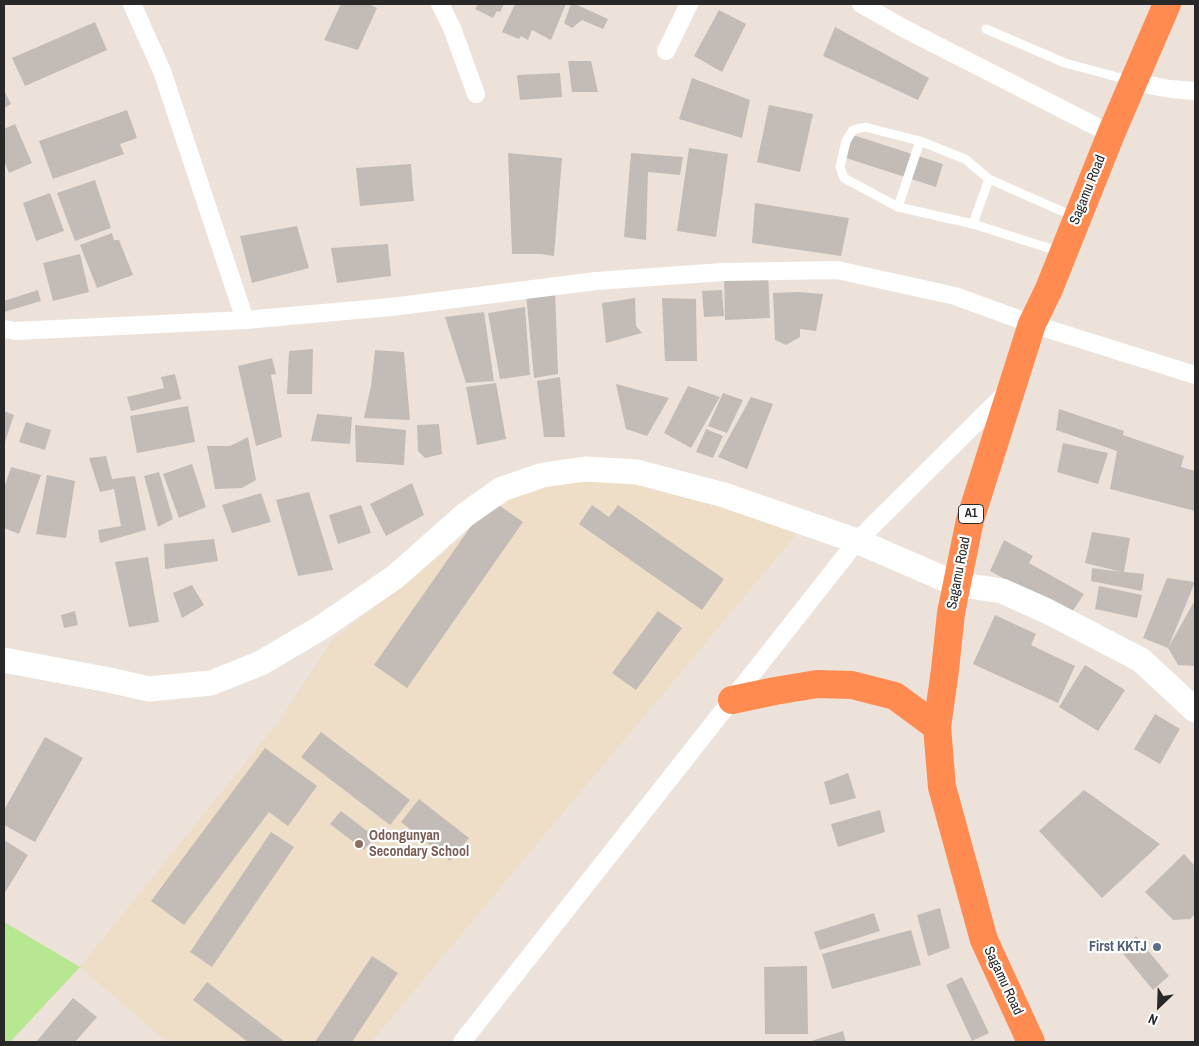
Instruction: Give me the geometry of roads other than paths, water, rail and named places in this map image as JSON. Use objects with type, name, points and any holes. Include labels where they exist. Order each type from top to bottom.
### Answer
[{"type":"highway","name":"Sagamu Road","points":[[1031,1042],[984,940],[942,787],[937,727],[951,613],[970,520],[1032,324],[1064,253],[1111,134],[1167,4]]},
{"type":"highway","points":[[732,700],[817,684],[852,685],[894,696],[937,727]]},
{"type":"street","points":[[132,4],[162,71],[244,320]]},
{"type":"street","points":[[440,4],[452,28],[476,94]]},
{"type":"street","points":[[666,51],[689,4]]},
{"type":"street","points":[[861,4],[904,29],[1111,134]]},
{"type":"street","points":[[1134,82],[1170,89],[1195,91]]},
{"type":"street","points":[[4,330],[244,320],[391,307],[596,281],[724,272],[837,270],[955,296],[1032,324],[1195,375]]},
{"type":"street","points":[[462,1042],[857,541],[1011,388]]},
{"type":"street","points":[[4,660],[149,689],[211,683],[261,663],[322,627],[395,577],[465,514],[502,489],[543,474],[585,469],[638,472],[724,495],[857,541],[956,584],[1002,591],[1047,611],[1141,660],[1195,710]]},
{"type":"lane","points":[[986,29],[1065,63],[1134,82]]},
{"type":"lane","points":[[1064,253],[973,224],[898,207],[844,178],[840,167],[846,141],[853,130],[865,127],[920,141],[965,160],[989,179],[1077,218]]},
{"type":"lane","points":[[898,207],[920,141]]},
{"type":"lane","points":[[973,224],[989,179]]},
{"type":"place","name":"Odongunyan Secondary School","points":[[359,844]]},
{"type":"place","name":"First KKTJ","points":[[1157,947]]}]
